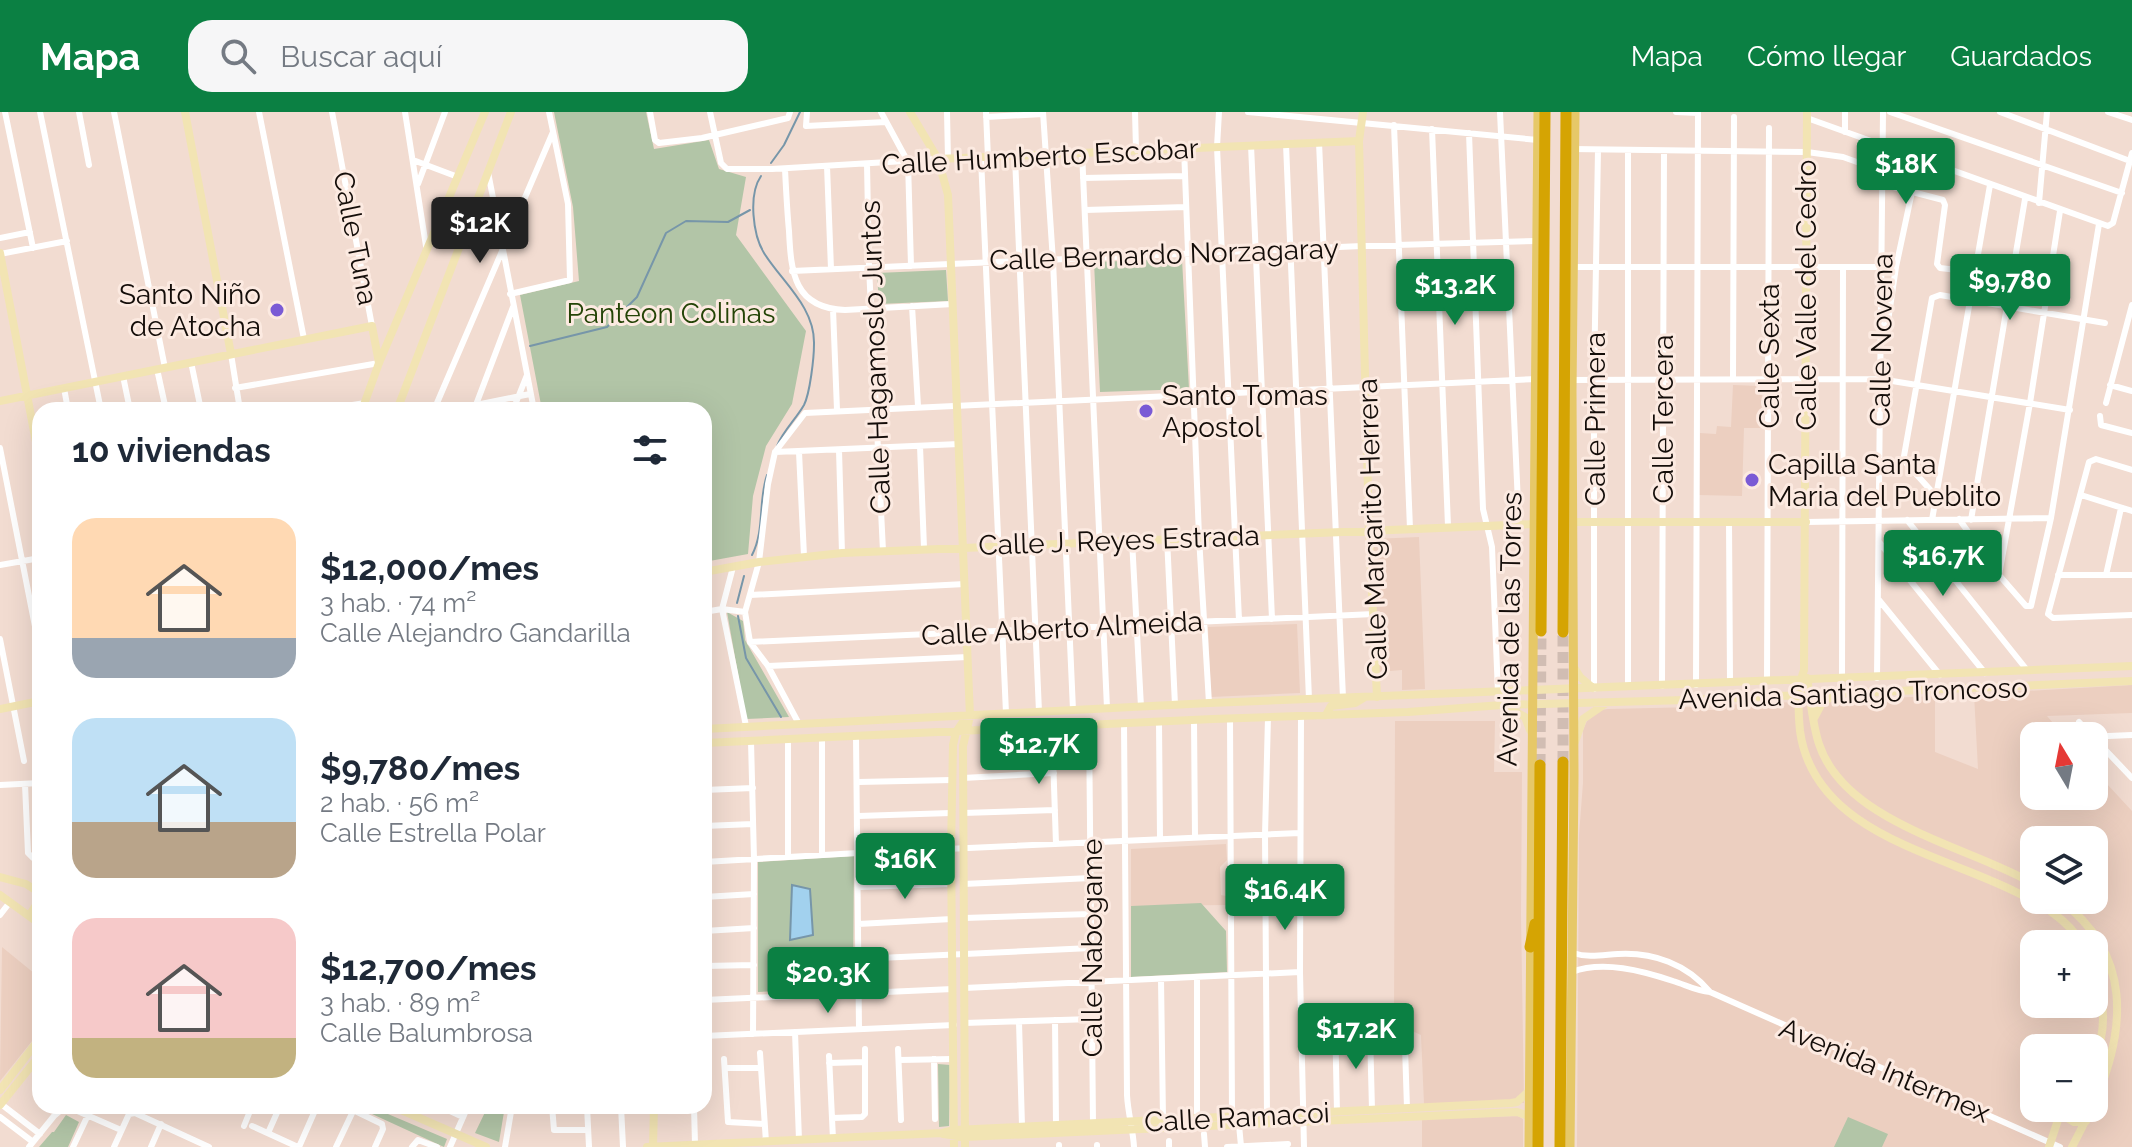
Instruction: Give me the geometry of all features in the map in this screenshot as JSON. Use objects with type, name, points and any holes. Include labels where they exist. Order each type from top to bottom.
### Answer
[{"type":"highway","name":"Avenida de las Torres","points":[[1541,631],[1544,478],[1540,379],[1545,266],[1542,140],[1545,112]]},
{"type":"highway","name":"Avenida de las Torres","points":[[1563,632],[1570,270],[1565,221],[1570,149],[1566,112]]},
{"type":"highway","points":[[1545,212],[1556,226],[1565,221]]},
{"type":"highway","points":[[1545,266],[1548,262],[1557,261],[1570,270]]},
{"type":"highway","points":[[1565,417],[1572,443]]},
{"type":"highway","points":[[1536,518],[1544,478]]},
{"type":"highway","name":"Avenida de las Torres","points":[[1560,1147],[1563,762]]},
{"type":"highway","name":"Avenida de las Torres","points":[[1538,1147],[1540,765]]},
{"type":"highway","points":[[1530,821],[1540,850]]},
{"type":"highway","points":[[1530,947],[1540,900]]},
{"type":"highway","points":[[1562,1097],[1571,1078]]},
{"type":"main road","name":"Avenida de las Torres","points":[[1529,1147],[1530,705],[1540,379],[1537,241],[1542,140],[1538,112]]},
{"type":"main road","name":"Avenida de las Torres","points":[[1570,270],[1570,149],[1575,112]]},
{"type":"main road","name":"Avenida de las Torres","points":[[1569,380],[1573,665],[1568,703],[1574,746],[1570,1147]]},
{"type":"street","points":[[5,112],[33,248]]},
{"type":"street","points":[[40,112],[100,402]]},
{"type":"street","points":[[79,112],[89,165]]},
{"type":"street","points":[[114,112],[165,402]]},
{"type":"street","points":[[185,112],[238,402]]},
{"type":"street","points":[[259,112],[304,339]]},
{"type":"street","name":"Calle Tuna","points":[[332,112],[379,363]]},
{"type":"street","points":[[405,112],[427,250]]},
{"type":"street","points":[[418,184],[445,112]]},
{"type":"street","points":[[400,402],[511,112]]},
{"type":"street","points":[[510,294],[570,280],[568,204],[549,112]]},
{"type":"street","points":[[650,112],[655,140],[659,143],[714,135],[788,118],[790,112]]},
{"type":"street","points":[[710,112],[714,135]]},
{"type":"street","points":[[807,112],[805,124],[808,126],[886,122]]},
{"type":"street","points":[[881,112],[908,162],[911,266]]},
{"type":"street","points":[[910,112],[943,159]]},
{"type":"street","points":[[947,112],[943,159],[952,264],[968,657],[968,714],[961,731],[953,739],[954,1138]]},
{"type":"street","points":[[1135,112],[1136,149]]},
{"type":"street","points":[[1219,112],[1217,147],[1239,620]]},
{"type":"street","points":[[1248,112],[1542,140]]},
{"type":"street","name":"Calle Margarito Herrera","points":[[1363,112],[1359,141],[1369,530],[1377,697]]},
{"type":"street","points":[[1500,112],[1519,525]]},
{"type":"street","points":[[1676,112],[1698,113],[1696,685]]},
{"type":"street","points":[[1845,112],[1845,132]]},
{"type":"street","name":"Calle Novena","points":[[1877,678],[1883,112]]},
{"type":"street","points":[[1890,112],[2122,193]]},
{"type":"street","points":[[1807,115],[2025,199],[2099,224],[2108,226],[2113,223],[2131,157],[2000,112]]},
{"type":"street","points":[[2039,203],[2047,112]]},
{"type":"street","points":[[2108,112],[2132,120]]},
{"type":"street","points":[[1006,713],[986,262],[986,114],[1043,113],[1053,261],[1073,710]]},
{"type":"street","points":[[365,402],[482,115]]},
{"type":"street","name":"Calle Valle del Cedro","points":[[1805,696],[1807,115]]},
{"type":"street","points":[[1733,379],[1734,117]]},
{"type":"street","points":[[1394,125],[1410,529]]},
{"type":"street","name":"Calle Sexta","points":[[1767,681],[1769,128]]},
{"type":"street","points":[[1432,129],[1448,526]]},
{"type":"street","points":[[437,402],[553,132]]},
{"type":"street","points":[[1469,133],[1483,509],[1492,547],[1498,693]]},
{"type":"street","name":"Calle Humberto Escobar","points":[[714,135],[722,166],[729,169],[785,169],[1136,149],[1359,141]]},
{"type":"street","points":[[1319,142],[1343,698]]},
{"type":"street","points":[[1286,144],[1309,699]]},
{"type":"street","points":[[1251,145],[1272,619]]},
{"type":"street","points":[[1184,148],[1199,537],[1209,703]]},
{"type":"street","points":[[1570,149],[1807,152],[1843,157],[1882,171]]},
{"type":"street","name":"Calle Primera","points":[[1594,689],[1598,150]]},
{"type":"street","points":[[1628,150],[1628,687]]},
{"type":"street","name":"Calle Tercera","points":[[1662,686],[1664,151]]},
{"type":"street","points":[[1082,152],[1107,708]]},
{"type":"street","points":[[1015,157],[1039,712]]},
{"type":"street","points":[[1880,342],[1888,321],[1919,159]]},
{"type":"street","points":[[413,160],[458,177]]},
{"type":"street","name":"Calle Hagamoslo Juntos","points":[[867,164],[883,551]]},
{"type":"street","points":[[827,166],[831,269]]},
{"type":"street","points":[[785,169],[792,271],[796,282],[810,300],[820,307],[833,309],[953,304]]},
{"type":"street","points":[[488,172],[532,402]]},
{"type":"street","points":[[1083,178],[1184,176]]},
{"type":"street","points":[[1882,184],[1942,199],[1937,264],[1940,268],[1975,272]]},
{"type":"street","points":[[1932,520],[1990,185]]},
{"type":"street","points":[[1971,520],[2025,199]]},
{"type":"street","points":[[1085,210],[1186,207]]},
{"type":"street","points":[[445,210],[461,211],[469,222]]},
{"type":"street","points":[[1999,575],[2060,211]]},
{"type":"street","points":[[1959,519],[1999,575],[2029,607],[2051,518],[2099,224]]},
{"type":"street","points":[[0,238],[30,232]]},
{"type":"street","points":[[32,422],[0,253],[67,241]]},
{"type":"street","name":"Calle Bernardo Norzagaray","points":[[792,271],[1537,241]]},
{"type":"street","points":[[1570,270],[1596,267],[1896,267]]},
{"type":"street","points":[[1842,679],[1843,267]]},
{"type":"street","points":[[1935,495],[1907,464],[1904,456],[1931,301],[1935,296],[2105,323]]},
{"type":"street","points":[[2106,403],[2130,323],[2132,305]]},
{"type":"street","points":[[912,306],[918,406]]},
{"type":"street","points":[[477,402],[513,307]]},
{"type":"street","points":[[833,309],[837,410]]},
{"type":"street","points":[[0,401],[372,326]]},
{"type":"street","points":[[191,362],[199,402]]},
{"type":"street","points":[[235,388],[379,363]]},
{"type":"street","points":[[516,402],[527,375]]},
{"type":"street","points":[[123,376],[128,402]]},
{"type":"street","points":[[799,724],[768,666],[750,642],[745,612],[759,562],[766,496],[775,452],[805,413],[1540,379]]},
{"type":"street","points":[[1569,380],[1880,379],[2070,410]]},
{"type":"street","points":[[2110,385],[2132,391]]},
{"type":"street","points":[[64,388],[67,402]]},
{"type":"street","points":[[496,402],[530,394]]},
{"type":"street","points":[[2100,416],[2101,425],[2132,433]]},
{"type":"street","points":[[775,452],[959,444]]},
{"type":"street","points":[[920,446],[924,548]]},
{"type":"street","points":[[0,448],[32,609]]},
{"type":"street","points":[[839,450],[842,553]]},
{"type":"street","points":[[799,452],[804,556]]},
{"type":"street","points":[[2132,470],[2096,459],[2089,462],[2049,617],[2132,615]]},
{"type":"street","points":[[2081,495],[2132,511]]},
{"type":"street","points":[[2106,575],[2121,508]]},
{"type":"street","name":"Calle J. Reyes Estrada","points":[[712,571],[842,553],[999,544],[1519,525],[1536,518]]},
{"type":"street","points":[[1572,522],[2051,518]]},
{"type":"street","points":[[1907,520],[2027,670]]},
{"type":"street","points":[[1723,698],[1730,683],[1729,521]]},
{"type":"street","points":[[1167,538],[1175,705]]},
{"type":"street","points":[[1132,540],[1141,707]]},
{"type":"street","points":[[1878,541],[1985,673]]},
{"type":"street","points":[[0,565],[32,559]]},
{"type":"street","points":[[733,567],[722,609],[746,726]]},
{"type":"street","points":[[2058,575],[2132,575]]},
{"type":"street","points":[[750,595],[965,584]]},
{"type":"street","points":[[1879,599],[1940,675]]},
{"type":"street","points":[[712,611],[745,612]]},
{"type":"street","name":"Calle Alberto Almeida","points":[[750,642],[1374,614]]},
{"type":"street","points":[[0,639],[24,761]]},
{"type":"street","points":[[768,666],[968,657]]},
{"type":"street","points":[[1573,665],[1580,677],[1594,689]]},
{"type":"street","name":"Avenida Santiago Troncoso","points":[[1568,690],[2132,666]]},
{"type":"street","points":[[1515,692],[1532,670]]},
{"type":"street","name":"Avenida Santiago Troncoso","points":[[712,743],[1408,712],[1502,705],[1782,697],[2132,681]]},
{"type":"street","points":[[1656,701],[1661,691],[1682,685]]},
{"type":"street","points":[[712,728],[1209,703],[1568,690]]},
{"type":"street","points":[[1814,721],[1822,703],[1838,694]]},
{"type":"street","points":[[1408,712],[1409,696]]},
{"type":"street","points":[[1799,720],[1805,696]]},
{"type":"street","points":[[1805,696],[1826,760],[1860,801],[2020,877]]},
{"type":"street","points":[[1326,715],[1331,706],[1359,703],[1366,697]]},
{"type":"street","points":[[1782,697],[1793,705],[1807,758],[1822,786],[1856,819],[2020,894]]},
{"type":"street","points":[[1574,746],[1583,719],[1612,701]]},
{"type":"street","points":[[0,709],[32,702]]},
{"type":"street","points":[[1502,705],[1525,717],[1531,731]]},
{"type":"street","points":[[1301,716],[1300,972],[1304,1147]]},
{"type":"street","points":[[1267,1115],[1265,835],[1268,717]]},
{"type":"street","points":[[940,718],[961,731]]},
{"type":"street","points":[[1230,718],[1232,1116]]},
{"type":"street","points":[[1194,720],[1195,837]]},
{"type":"street","points":[[1799,720],[1814,721]]},
{"type":"street","points":[[1159,721],[1160,838]]},
{"type":"street","points":[[1124,723],[1126,981],[1134,1147]]},
{"type":"street","name":"Calle Nabogame","points":[[1089,724],[1093,1123]]},
{"type":"street","points":[[1052,727],[1056,844]]},
{"type":"street","points":[[961,731],[965,1138]]},
{"type":"street","points":[[2108,736],[2132,735]]},
{"type":"street","points":[[856,736],[859,1029]]},
{"type":"street","points":[[822,738],[822,855]]},
{"type":"street","points":[[788,740],[788,857]]},
{"type":"street","points":[[751,741],[753,1034]]},
{"type":"street","points":[[2108,753],[2132,778]]},
{"type":"street","points":[[963,778],[1054,773]]},
{"type":"street","points":[[858,782],[952,780]]},
{"type":"street","points":[[25,784],[28,853],[32,857]]},
{"type":"street","points":[[0,785],[32,784]]},
{"type":"street","points":[[712,790],[753,788]]},
{"type":"street","points":[[963,813],[1055,810]]},
{"type":"street","points":[[858,816],[951,813]]},
{"type":"street","points":[[712,826],[753,824]]},
{"type":"street","points":[[712,862],[1300,833]]},
{"type":"street","points":[[0,877],[32,888]]},
{"type":"street","points":[[963,884],[1091,878]]},
{"type":"street","points":[[858,887],[952,884]]},
{"type":"street","points":[[712,897],[754,894]]},
{"type":"street","points":[[0,895],[32,911]]},
{"type":"street","points":[[0,915],[11,902]]},
{"type":"street","points":[[964,918],[1091,914]]},
{"type":"street","points":[[2054,914],[2070,930]]},
{"type":"street","points":[[2077,914],[2103,946],[2116,982],[2120,1014],[2116,1048],[2108,1068]]},
{"type":"street","points":[[858,924],[952,919]]},
{"type":"street","points":[[712,931],[754,928]]},
{"type":"street","points":[[858,959],[1091,948]]},
{"type":"street","name":"Avenida Intermex","points":[[1573,953],[1656,957],[1680,967],[1710,992]]},
{"type":"street","points":[[712,966],[754,965]]},
{"type":"street","name":"Avenida Intermex","points":[[1572,972],[1586,967],[1625,969],[1710,992],[2060,1147]]},
{"type":"street","points":[[964,988],[1300,972]]},
{"type":"street","points":[[1197,978],[1197,1117]]},
{"type":"street","points":[[1161,979],[1163,1119]]},
{"type":"street","points":[[712,1000],[953,989]]},
{"type":"street","points":[[1301,1010],[1335,1016],[1405,1047],[1407,1108]]},
{"type":"street","points":[[2120,1014],[2132,1013]]},
{"type":"street","points":[[1335,1016],[1337,1112]]},
{"type":"street","points":[[964,1023],[1092,1019]]},
{"type":"street","points":[[1055,1020],[1056,1125]]},
{"type":"street","points":[[1019,1022],[1022,1126]]},
{"type":"street","points":[[712,1036],[954,1025]]},
{"type":"street","points":[[1370,1031],[1372,1110]]},
{"type":"street","points":[[795,1032],[799,1140]]},
{"type":"street","points":[[0,1090],[32,1048]]},
{"type":"street","points":[[832,1118],[862,1117],[865,1114],[865,1049]]},
{"type":"street","points":[[898,1049],[901,1120]]},
{"type":"street","points":[[760,1053],[766,1142]]},
{"type":"street","points":[[724,1059],[728,1122],[764,1124]]},
{"type":"street","points":[[833,1139],[829,1059],[865,1062]]},
{"type":"street","points":[[934,1059],[935,1119]]},
{"type":"street","points":[[899,1060],[953,1059]]},
{"type":"street","points":[[32,1065],[0,1105],[40,1134]]},
{"type":"street","points":[[725,1068],[761,1068]]},
{"type":"street","points":[[1517,1107],[1528,1092]]},
{"type":"street","name":"Calle Ramacoi","points":[[965,1138],[1022,1126],[1093,1123],[1131,1126],[1163,1119],[1197,1117],[1267,1115],[1302,1118],[1517,1107]]},
{"type":"street","name":"Calle Ramacoi","points":[[647,1147],[942,1133],[965,1138],[1131,1126],[1239,1125],[1337,1112],[1407,1108],[1517,1107],[1529,1116]]},
{"type":"street","points":[[0,1117],[31,1144],[58,1114]]},
{"type":"street","points":[[114,1147],[130,1114]]},
{"type":"street","points":[[134,1114],[161,1124],[193,1144],[209,1147]]},
{"type":"street","points":[[250,1114],[248,1126],[298,1147],[313,1114]]},
{"type":"street","points":[[268,1133],[276,1114]]},
{"type":"street","points":[[336,1147],[351,1114]]},
{"type":"street","points":[[364,1114],[380,1123],[383,1129],[375,1147]]},
{"type":"street","points":[[411,1114],[486,1147]]},
{"type":"street","points":[[456,1114],[463,1117]]},
{"type":"street","points":[[450,1147],[464,1114]]},
{"type":"street","points":[[505,1147],[511,1114]]},
{"type":"street","points":[[553,1114],[554,1130],[588,1130]]},
{"type":"street","points":[[587,1114],[589,1147]]},
{"type":"street","points":[[621,1114],[623,1147]]},
{"type":"street","points":[[653,1147],[654,1114]]},
{"type":"street","points":[[694,1114],[695,1145]]},
{"type":"street","points":[[73,1147],[88,1115],[121,1130]]},
{"type":"street","points":[[2050,1144],[2058,1122]]},
{"type":"street","points":[[2072,1147],[2086,1122]]},
{"type":"street","points":[[151,1147],[161,1124]]},
{"type":"street","points":[[1239,1125],[1241,1146]]},
{"type":"street","points":[[1204,1134],[1205,1147]]},
{"type":"street","points":[[412,1147],[418,1140],[437,1147]]},
{"type":"street","points":[[1227,1147],[1288,1144]]},
{"type":"shaded area","points":[[1733,385],[1759,386],[1762,393],[1761,428],[1744,428],[1742,496],[1699,495],[1700,433],[1716,434],[1717,426],[1731,427]]},
{"type":"shaded area","points":[[1419,537],[1425,689],[1402,690],[1402,670],[1379,672],[1373,539]]},
{"type":"shaded area","points":[[1297,624],[1300,693],[1211,697],[1208,627]]},
{"type":"shaded area","points":[[2132,685],[2132,713],[2047,716],[2052,722],[2020,722],[2020,810],[2108,810],[2108,785],[2132,811],[2132,1147],[1577,1147],[1579,835],[1583,730],[1587,721],[1601,710],[1608,709],[1697,707],[1697,710],[1713,710],[1724,705],[1935,696],[1935,752],[1978,769],[1974,694]]},
{"type":"shaded area","points":[[1395,721],[1495,721],[1494,772],[1522,772],[1524,1103],[1424,1104],[1421,1035],[1394,1023]]},
{"type":"shaded area","points":[[1226,844],[1227,860],[1220,867],[1221,895],[1226,896],[1226,905],[1131,906],[1131,849]]},
{"type":"shaded area","points":[[2,947],[32,971],[32,1041],[0,1081]]},
{"type":"shaded area","points":[[1518,1116],[1523,1119],[1523,1147],[1422,1147],[1422,1119]]},
{"type":"green space","name":"Panteon Colinas","points":[[554,112],[646,112],[654,149],[709,140],[719,169],[746,177],[736,235],[806,331],[792,404],[766,446],[753,496],[748,554],[712,561],[712,402],[540,402],[520,295],[579,281],[573,207]]},
{"type":"green space","points":[[1182,259],[1189,389],[1100,392],[1094,262]]},
{"type":"green space","points":[[946,270],[948,301],[879,304],[877,273]]},
{"type":"green space","points":[[727,612],[743,621],[745,640],[789,717],[746,719]]},
{"type":"green space","points":[[854,856],[853,987],[758,992],[758,862]]},
{"type":"green space","points":[[1201,903],[1226,931],[1227,972],[1131,977],[1131,906]]},
{"type":"green space","points":[[938,1064],[950,1065],[949,1126],[939,1127]]},
{"type":"green space","points":[[372,1114],[388,1114],[447,1139],[444,1147]]},
{"type":"green space","points":[[484,1114],[504,1114],[499,1142],[475,1133]]},
{"type":"green space","points":[[66,1115],[79,1122],[68,1147],[39,1147],[54,1132]]},
{"type":"green space","points":[[1848,1117],[1888,1134],[1882,1147],[1834,1147]]},
{"type":"water","points":[[792,885],[810,889],[813,935],[790,940]]},
{"type":"waterway","points":[[771,163],[784,145],[800,112]]},
{"type":"waterway","points":[[761,176],[753,204],[757,236],[764,253],[809,318],[814,344],[806,400],[777,446]]},
{"type":"waterway","points":[[530,346],[607,327],[637,297],[666,233],[686,221],[728,222],[750,210]]},
{"type":"waterway","points":[[752,555],[759,536],[767,475]]},
{"type":"waterway","points":[[737,603],[744,576]]},
{"type":"waterway","points":[[738,616],[746,658],[781,717]]},
{"type":"tunnel","points":[[1540,765],[1541,631]]},
{"type":"tunnel","points":[[1563,632],[1563,762]]},
{"type":"place","name":"Santo Niño de Atocha","points":[[277,310]]},
{"type":"place","name":"Santo Tomas Apostol","points":[[1146,411]]},
{"type":"place","name":"Capilla Santa Maria del Pueblito","points":[[1752,480]]}]
